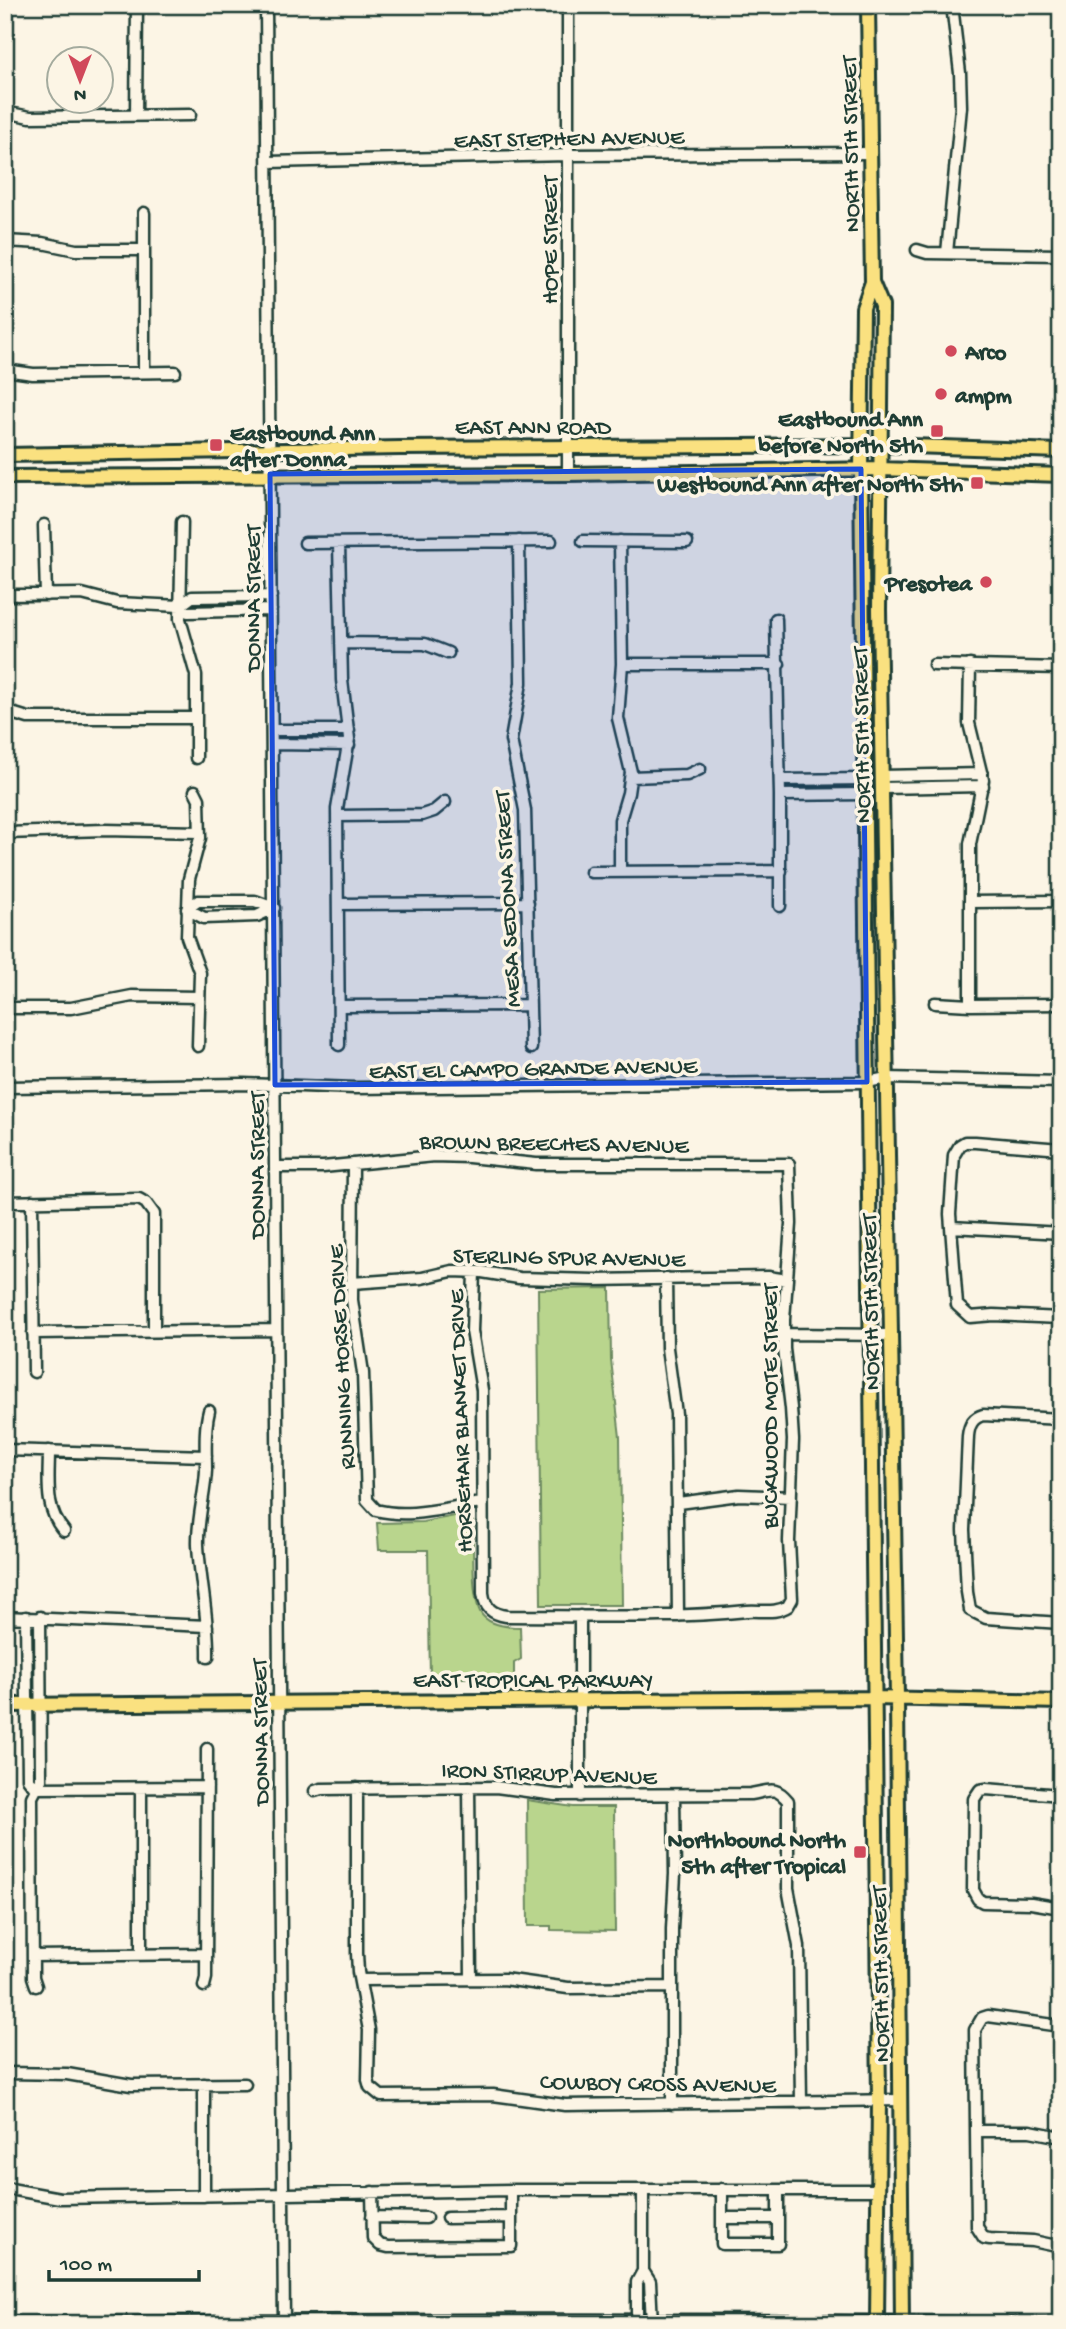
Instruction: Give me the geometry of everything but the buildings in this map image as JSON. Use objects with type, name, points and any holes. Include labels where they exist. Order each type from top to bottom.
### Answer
[{"type":"main road","name":"NORTH 5TH STREET","points":[[868,5],[872,282],[863,308],[861,469],[879,2101],[877,2322]]},
{"type":"main road","name":"NORTH 5TH STREET","points":[[872,282],[882,306],[879,592],[897,1698],[902,2322]]},
{"type":"main road","name":"EAST ANN ROAD","points":[[5,455],[861,445],[1061,450]]},
{"type":"main road","name":"EAST ANN ROAD","points":[[5,477],[568,474],[861,469],[1061,475]]},
{"type":"main road","points":[[863,719],[875,770],[882,782]]},
{"type":"main road","points":[[864,779],[872,792],[883,843]]},
{"type":"main road","name":"EAST TROPICAL PARKWAY","points":[[5,1704],[873,1698],[1061,1702]]},
{"type":"street","points":[[136,117],[137,5]]},
{"type":"street","name":"DONNA STREET","points":[[266,5],[284,2322]]},
{"type":"street","name":"HOPE STREET","points":[[568,5],[568,474]]},
{"type":"street","points":[[947,253],[961,107],[952,5]]},
{"type":"street","points":[[5,112],[30,117],[190,116]]},
{"type":"street","name":"EAST STEPHEN AVENUE","points":[[268,162],[568,155],[870,153]]},
{"type":"street","points":[[144,213],[144,372]]},
{"type":"street","points":[[917,250],[927,253],[1060,255],[1061,224]]},
{"type":"street","points":[[5,241],[42,243],[76,250],[144,250]]},
{"type":"street","points":[[5,370],[33,374],[175,372]]},
{"type":"street","points":[[182,522],[180,606],[182,626],[196,676],[196,758]]},
{"type":"street","points":[[44,525],[46,595]]},
{"type":"street","name":"MESA SEDONA STREET","points":[[519,541],[521,683],[511,740],[525,799],[531,1048]]},
{"type":"street","points":[[305,543],[551,541]]},
{"type":"street","points":[[583,541],[687,542]]},
{"type":"street","points":[[620,541],[622,664],[618,718],[631,777],[620,820],[620,872]]},
{"type":"street","points":[[339,543],[342,680],[349,730],[349,745],[338,798],[339,1045]]},
{"type":"street","points":[[5,595],[82,594],[117,603],[180,606],[188,612],[271,610]]},
{"type":"street","points":[[180,606],[192,597],[271,596]]},
{"type":"street","points":[[776,619],[779,664],[780,906]]},
{"type":"street","points":[[341,643],[414,643],[433,646],[448,653]]},
{"type":"street","points":[[622,664],[779,664]]},
{"type":"street","points":[[934,665],[1061,668]]},
{"type":"street","points":[[970,665],[969,723],[983,786],[970,845],[970,1005]]},
{"type":"street","points":[[5,711],[28,718],[196,718]]},
{"type":"street","points":[[272,730],[349,730]]},
{"type":"street","points":[[272,744],[349,745]]},
{"type":"street","points":[[631,777],[687,775],[700,769]]},
{"type":"street","points":[[882,782],[982,774]]},
{"type":"street","points":[[780,780],[864,779]]},
{"type":"street","points":[[882,782],[983,786]]},
{"type":"street","points":[[195,791],[198,799],[200,838],[189,878],[187,937],[200,973],[198,1046]]},
{"type":"street","points":[[780,795],[865,794]]},
{"type":"street","points":[[338,816],[422,815],[434,811],[445,802]]},
{"type":"street","points":[[5,833],[105,830],[199,832]]},
{"type":"street","points":[[591,872],[781,871]]},
{"type":"street","points":[[187,909],[198,901],[255,901],[274,908]]},
{"type":"street","points":[[970,902],[1061,901]]},
{"type":"street","points":[[338,904],[528,903]]},
{"type":"street","points":[[187,909],[204,918],[257,916],[274,908]]},
{"type":"street","points":[[5,1008],[71,1008],[132,996],[199,997]]},
{"type":"street","points":[[935,1003],[1061,1004]]},
{"type":"street","points":[[339,1006],[530,1005]]},
{"type":"street","name":"EAST EL CAMPO GRANDE AVENUE","points":[[5,1087],[275,1085],[355,1088],[867,1082],[887,1078],[1061,1082]]},
{"type":"street","points":[[1061,1149],[975,1142],[960,1145],[954,1155],[950,1227],[957,1306],[962,1311],[970,1317],[994,1315],[1061,1318]]},
{"type":"street","name":"BROWN BREECHES AVENUE","points":[[276,1167],[353,1164],[434,1156],[536,1164],[789,1164]]},
{"type":"street","name":"RUNNING HORSE DRIVE","points":[[353,1164],[353,1321],[363,1373],[367,1500],[376,1510],[418,1513],[482,1503]]},
{"type":"street","name":"BUCKWOOD MOTE STREET","points":[[678,1616],[776,1611],[789,1606],[792,1599],[789,1569],[792,1408],[783,1349],[791,1224],[789,1164]]},
{"type":"street","points":[[5,1202],[138,1199],[146,1203],[154,1214],[154,1332]]},
{"type":"street","points":[[32,1201],[34,1372]]},
{"type":"street","points":[[950,1227],[1061,1233]]},
{"type":"street","name":"STERLING SPUR AVENUE","points":[[352,1283],[422,1278],[452,1271],[519,1278],[594,1280],[768,1277],[787,1280]]},
{"type":"street","name":"HORSEHAIR BLANKET DRIVE","points":[[474,1272],[472,1331],[482,1390],[483,1593],[489,1609],[496,1615],[580,1616]]},
{"type":"street","points":[[580,1796],[580,1616],[678,1616],[676,1414],[667,1348],[666,1278]]},
{"type":"street","points":[[33,1333],[275,1330]]},
{"type":"street","points":[[783,1334],[891,1335]]},
{"type":"street","points":[[208,1657],[198,1545],[209,1411]]},
{"type":"street","points":[[1061,1419],[983,1415],[976,1417],[968,1436],[964,1530],[968,1605],[975,1614],[1017,1622],[1061,1623]]},
{"type":"street","points":[[5,1450],[206,1456]]},
{"type":"street","points":[[49,1451],[49,1503],[64,1531]]},
{"type":"street","points":[[678,1503],[739,1494],[792,1497]]},
{"type":"street","points":[[5,1617],[207,1626]]},
{"type":"street","points":[[26,1617],[28,1779],[35,1788]]},
{"type":"street","points":[[36,1986],[33,1977],[32,1797],[41,1780],[40,1617]]},
{"type":"street","points":[[204,1986],[207,1749]]},
{"type":"street","points":[[35,1788],[207,1787]]},
{"type":"street","points":[[469,1787],[471,1978]]},
{"type":"street","name":"IRON STIRRUP AVENUE","points":[[315,1791],[321,1788],[469,1787],[511,1788],[580,1796],[751,1794],[775,1790],[788,1801],[788,1888],[799,1946],[801,2102]]},
{"type":"street","points":[[141,1788],[141,1954]]},
{"type":"street","points":[[357,1788],[357,1953],[360,1980],[471,1978],[504,1979],[568,1988],[671,1987]]},
{"type":"street","points":[[1061,1795],[986,1788],[980,1790],[974,1799],[973,1890],[983,1902],[1031,1903],[1061,1908]]},
{"type":"street","points":[[672,2104],[671,1929],[675,1874],[674,1795]]},
{"type":"street","points":[[33,1956],[206,1954]]},
{"type":"street","name":"COWBOY CROSS AVENUE","points":[[360,1980],[369,2030],[368,2080],[374,2092],[381,2096],[493,2095],[565,2105],[901,2100]]},
{"type":"street","points":[[1061,2026],[988,2016],[982,2018],[975,2030],[977,2227],[984,2238],[1061,2247]]},
{"type":"street","points":[[5,2073],[67,2074],[131,2085],[245,2084]]},
{"type":"street","points":[[204,2084],[204,2196]]},
{"type":"street","points":[[976,2131],[1030,2131],[1061,2137]]},
{"type":"street","points":[[5,2189],[60,2198],[188,2198],[284,2193],[511,2190],[879,2190]]},
{"type":"street","points":[[722,2189],[722,2244],[778,2244],[778,2190]]},
{"type":"street","points":[[372,2192],[373,2238],[380,2245],[511,2246],[511,2190]]},
{"type":"street","points":[[637,2322],[637,2282],[643,2271],[643,2190]]},
{"type":"street","points":[[372,2217],[426,2218]]},
{"type":"street","points":[[447,2218],[511,2217]]},
{"type":"street","points":[[722,2218],[778,2218]]},
{"type":"street","points":[[643,2271],[650,2282],[652,2322]]},
{"type":"street","points":[[5,2323],[1050,2324]]},
{"type":"highlighted area","points":[[861,469],[867,1082],[275,1085],[270,474]]},
{"type":"green space","points":[[610,1288],[611,1360],[620,1437],[622,1605],[541,1605],[538,1289]]},
{"type":"green space","points":[[465,1514],[473,1522],[474,1586],[479,1609],[483,1616],[495,1624],[520,1627],[521,1659],[514,1663],[514,1678],[430,1678],[428,1550],[379,1550],[377,1523],[423,1522]]},
{"type":"green space","points":[[527,1800],[573,1807],[614,1807],[615,1931],[551,1930],[551,1926],[528,1926]]},
{"type":"place","name":"Arco","points":[[951,351]]},
{"type":"place","name":"ampm","points":[[941,394]]},
{"type":"place","name":"Eastbound Ann before North 5th","points":[[937,431]]},
{"type":"place","name":"Eastbound Ann after Donna","points":[[216,445]]},
{"type":"place","name":"Westbound Ann after North 5th","points":[[977,483]]},
{"type":"place","name":"Presotea","points":[[986,582]]},
{"type":"place","name":"Northbound North 5th after Tropical","points":[[860,1852]]}]
